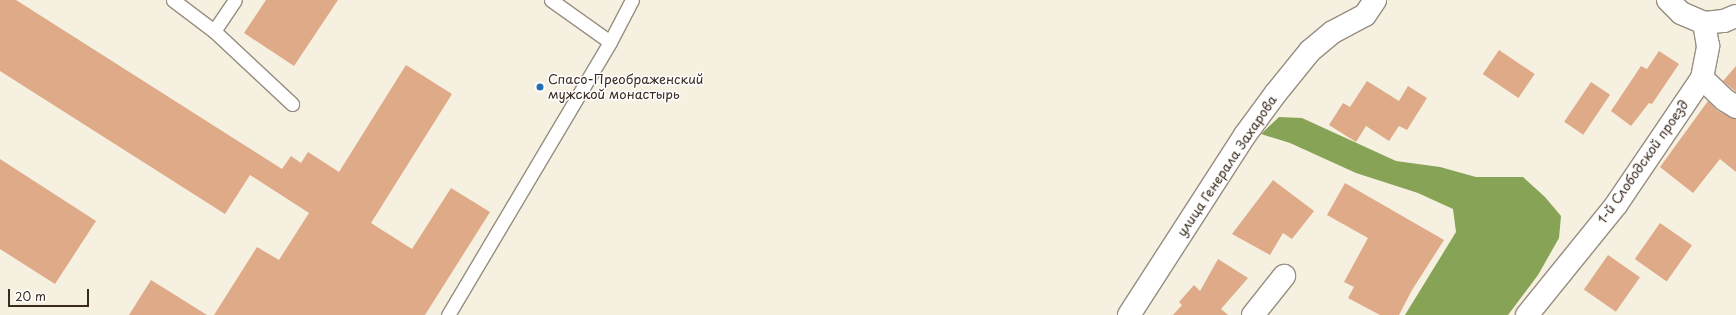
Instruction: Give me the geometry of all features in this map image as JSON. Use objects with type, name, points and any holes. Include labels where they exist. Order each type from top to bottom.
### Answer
[{"type":"street","name":"улица Генерала Захарова","points":[[1129,315],[1245,135],[1276,93],[1310,51],[1333,32],[1364,15],[1376,0]]},
{"type":"street","points":[[1668,0],[1681,13],[1704,23],[1724,21],[1736,16]]},
{"type":"street","name":"1-й Слободской проезд","points":[[1527,315],[1616,205],[1702,78],[1708,46],[1704,23]]},
{"type":"street","points":[[1702,78],[1725,100],[1736,107]]},
{"type":"street","points":[[1253,315],[1284,276]]},
{"type":"lane","points":[[173,0],[214,31],[292,104]]},
{"type":"lane","points":[[214,31],[235,0]]},
{"type":"lane","points":[[551,0],[610,42]]},
{"type":"lane","points":[[448,315],[610,42],[632,0]]},
{"type":"green space","points":[[1279,117],[1302,118],[1396,161],[1440,167],[1476,177],[1523,177],[1545,197],[1561,216],[1559,238],[1538,275],[1508,315],[1405,315],[1456,232],[1453,209],[1418,193],[1356,173],[1290,143],[1261,134]]},
{"type":"building","points":[[0,0],[16,0],[282,169],[291,156],[301,163],[308,152],[339,172],[406,65],[452,94],[371,223],[412,249],[451,188],[490,212],[425,315],[214,315],[257,247],[279,260],[309,213],[250,175],[225,214],[0,71]]},
{"type":"building","points":[[266,0],[338,0],[294,66],[244,33]]},
{"type":"building","points":[[1499,50],[1535,74],[1518,98],[1483,74]]},
{"type":"building","points":[[1659,51],[1679,64],[1652,104],[1649,103],[1631,126],[1611,111],[1641,66],[1647,69]]},
{"type":"building","points":[[1736,66],[1736,92],[1723,81]]},
{"type":"building","points":[[1367,81],[1399,101],[1408,86],[1427,98],[1407,130],[1399,126],[1389,141],[1366,126],[1356,142],[1329,125],[1343,103],[1350,107]]},
{"type":"building","points":[[1591,82],[1610,95],[1583,135],[1564,122]]},
{"type":"building","points":[[1708,101],[1718,111],[1736,119],[1736,172],[1720,159],[1693,193],[1660,167]]},
{"type":"building","points":[[0,159],[96,221],[55,284],[0,249]]},
{"type":"building","points":[[1273,180],[1314,211],[1292,239],[1283,233],[1270,255],[1232,234]]},
{"type":"building","points":[[1345,183],[1444,240],[1412,290],[1399,315],[1380,315],[1348,298],[1354,287],[1344,282],[1368,238],[1327,215]]},
{"type":"building","points":[[1660,223],[1692,245],[1667,281],[1635,259]]},
{"type":"building","points":[[1608,255],[1640,277],[1616,312],[1584,289]]},
{"type":"building","points":[[1218,259],[1248,278],[1221,309],[1228,315],[1173,315],[1182,305],[1179,302],[1194,285],[1200,291]]},
{"type":"building","points":[[151,280],[207,315],[129,315]]},
{"type":"place","name":"Спасо-Преображенский мужской монастырь","points":[[540,87]]}]
